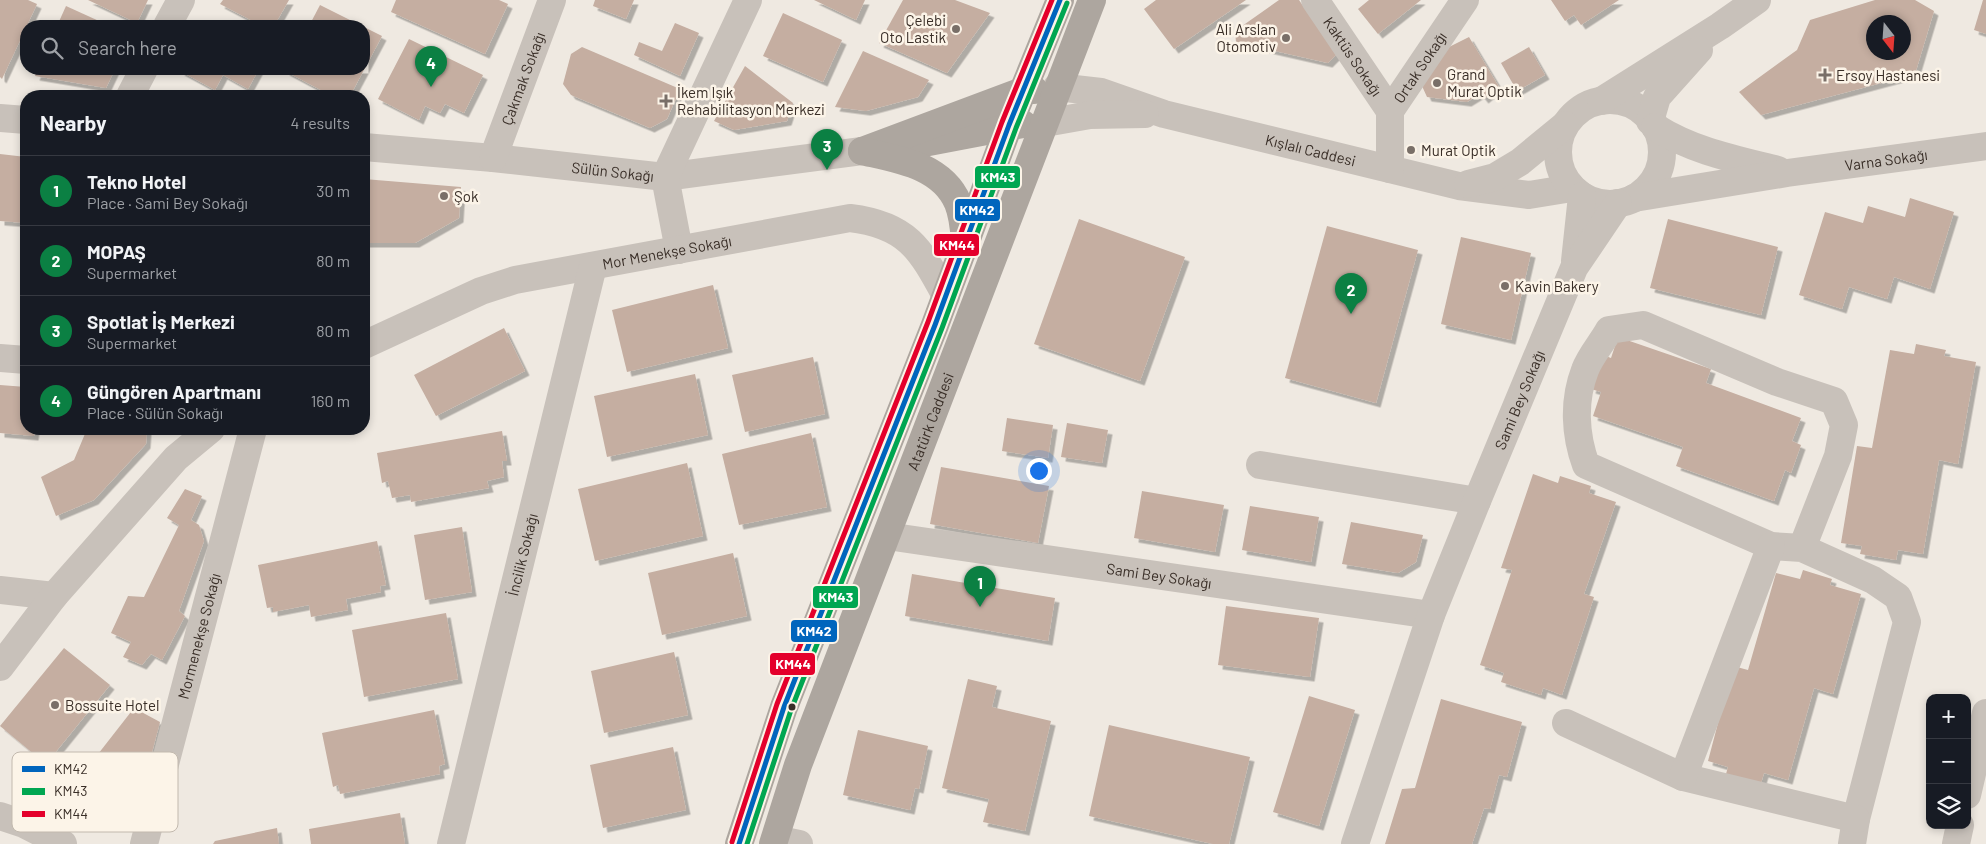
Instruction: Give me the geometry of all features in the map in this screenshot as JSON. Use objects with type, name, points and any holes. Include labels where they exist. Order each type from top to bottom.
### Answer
[{"type":"main road","name":"Atatürk Caddesi","points":[[738,844],[784,707],[946,296],[1009,126],[1060,0]]},
{"type":"main road","name":"Atatürk Caddesi","points":[[782,842],[798,765],[1092,0]]},
{"type":"main road","points":[[862,151],[1025,90],[1058,87]]},
{"type":"main road","points":[[862,151],[955,138],[1009,126],[1045,123]]},
{"type":"main road","points":[[862,151],[915,164],[942,182],[951,190],[958,203],[966,242]]},
{"type":"street","points":[[170,20],[181,0]]},
{"type":"street","name":"Çakmak Sokağı","points":[[493,158],[552,0]]},
{"type":"street","points":[[679,250],[665,177],[748,0]]},
{"type":"street","name":"Kaktüs Sokağı","points":[[1315,0],[1390,111]]},
{"type":"street","name":"Ortak Sokağı","points":[[1390,169],[1390,111],[1465,0]]},
{"type":"street","points":[[1459,186],[1495,177],[1520,162],[1565,125],[1574,113],[1601,101],[1720,26],[1757,0]]},
{"type":"street","points":[[1652,124],[1651,110],[1658,97],[1720,26]]},
{"type":"street","points":[[133,90],[141,75]]},
{"type":"street","name":"Kışlalı Caddesi","points":[[1058,87],[1100,92],[1164,114],[1459,186],[1529,195],[1577,192]]},
{"type":"street","points":[[1574,268],[1626,201],[1648,188],[1657,175],[1662,158],[1662,142],[1652,124],[1638,108],[1627,102],[1601,101]]},
{"type":"street","name":"Kışlalı Caddesi","points":[[1045,123],[1090,115],[1164,114]]},
{"type":"street","points":[[0,118],[20,120]]},
{"type":"street","points":[[1652,124],[1674,139],[1702,151],[1787,172]]},
{"type":"street","points":[[1565,125],[1558,153],[1561,171],[1577,192],[1593,201],[1626,201]]},
{"type":"street","name":"Varna Sokağı","points":[[1626,201],[1787,172],[1986,146]]},
{"type":"street","name":"Sülün Sokağı","points":[[370,148],[493,158],[665,177],[862,151]]},
{"type":"street","points":[[1574,268],[1577,192]]},
{"type":"street","name":"Mor Menekşe Sokağı","points":[[370,342],[498,284],[550,271],[593,266],[850,218],[872,220],[892,228],[920,250],[946,296]]},
{"type":"street","name":"İncilik Sokağı","points":[[451,844],[593,266]]},
{"type":"street","name":"Sami Bey Sokağı","points":[[1355,844],[1431,615],[1574,268]]},
{"type":"street","points":[[1566,723],[1683,777],[1854,831],[1908,622],[1898,597],[1873,580],[1802,548],[1771,546],[1586,465],[1578,444],[1576,415],[1585,370],[1610,330],[1643,325],[1777,382],[1834,401],[1844,425],[1838,456],[1802,548]]},
{"type":"street","points":[[0,358],[20,360]]},
{"type":"street","points":[[0,667],[54,596],[176,458],[204,435]]},
{"type":"street","name":"Mormenekşe Sokağı","points":[[168,752],[252,435]]},
{"type":"street","points":[[1260,465],[1477,501]]},
{"type":"street","name":"Sami Bey Sokağı","points":[[887,536],[1431,615]]},
{"type":"street","points":[[1683,777],[1771,546]]},
{"type":"street","points":[[0,590],[54,596]]},
{"type":"street","points":[[1970,784],[1986,713]]},
{"type":"street","points":[[0,816],[12,820]]},
{"type":"street","points":[[1956,844],[1959,829]]},
{"type":"street","points":[[40,832],[63,844]]},
{"type":"building","points":[[0,0],[28,0],[37,4],[30,20],[20,20],[20,40],[2,79],[0,77]]},
{"type":"building","points":[[88,0],[148,0],[138,20],[131,20]]},
{"type":"building","points":[[223,0],[289,0],[277,20],[251,20],[220,4]]},
{"type":"building","points":[[396,0],[499,0],[508,4],[485,54],[391,12]]},
{"type":"building","points":[[595,0],[634,0],[626,19],[593,6]]},
{"type":"building","points":[[814,0],[865,0],[856,20]]},
{"type":"building","points":[[903,0],[955,0],[990,13],[947,73],[879,43]]},
{"type":"building","points":[[1156,0],[1246,0],[1174,49],[1144,9]]},
{"type":"building","points":[[1279,0],[1299,0],[1336,55],[1328,63],[1236,42],[1235,31]]},
{"type":"building","points":[[1369,0],[1421,0],[1378,34],[1358,9]]},
{"type":"building","points":[[1551,0],[1619,0],[1581,25],[1574,15],[1565,21]]},
{"type":"building","points":[[1875,0],[1915,0],[1934,11],[1915,74],[1761,115],[1739,92],[1797,50],[1810,20]]},
{"type":"building","points":[[1983,0],[1986,0],[1986,34],[1974,30]]},
{"type":"building","points":[[320,5],[350,20],[312,20]]},
{"type":"building","points":[[66,6],[97,20],[60,20]]},
{"type":"building","points":[[783,13],[842,40],[823,82],[763,56]]},
{"type":"building","points":[[675,23],[699,33],[680,76],[634,55],[639,42],[662,51]]},
{"type":"building","points":[[370,30],[382,36],[370,58]]},
{"type":"building","points":[[1469,37],[1499,87],[1484,99],[1480,94],[1467,102],[1427,97],[1422,86],[1447,48]]},
{"type":"building","points":[[409,39],[483,75],[464,113],[445,104],[440,113],[425,106],[419,120],[378,99]]},
{"type":"building","points":[[582,47],[680,89],[667,119],[650,128],[571,95],[563,84],[571,54]]},
{"type":"building","points":[[1529,47],[1545,75],[1517,91],[1501,63]]},
{"type":"building","points":[[863,51],[929,80],[918,97],[866,111],[835,107]]},
{"type":"building","points":[[745,66],[793,103],[787,121],[734,130],[714,121]]},
{"type":"building","points":[[35,75],[112,75],[106,88]]},
{"type":"building","points":[[187,75],[223,75],[215,90]]},
{"type":"building","points":[[223,75],[256,75],[248,89]]},
{"type":"building","points":[[293,75],[361,75],[353,90],[321,90]]},
{"type":"building","points":[[0,154],[20,156],[20,223],[0,221]]},
{"type":"building","points":[[370,179],[461,187],[459,218],[415,243],[370,243]]},
{"type":"building","points":[[1910,198],[1954,212],[1930,289],[1894,277],[1887,299],[1849,287],[1842,309],[1799,295],[1825,212],[1863,223],[1868,206],[1905,217]]},
{"type":"building","points":[[1079,219],[1185,257],[1140,381],[1034,344]]},
{"type":"building","points":[[1668,219],[1778,247],[1761,315],[1650,288]]},
{"type":"building","points":[[1327,226],[1418,250],[1376,403],[1285,378]]},
{"type":"building","points":[[1461,237],[1531,253],[1511,340],[1441,324]]},
{"type":"building","points":[[713,285],[728,348],[627,372],[612,310]]},
{"type":"building","points":[[504,328],[525,371],[436,416],[414,375]]},
{"type":"building","points":[[1618,337],[1711,369],[1706,383],[1801,418],[1792,441],[1801,445],[1791,473],[1785,470],[1774,501],[1676,466],[1683,447],[1593,416],[1601,392],[1591,389],[1603,355],[1611,358]]},
{"type":"building","points":[[1916,344],[1946,350],[1944,356],[1976,362],[1958,464],[1939,460],[1923,554],[1898,550],[1896,560],[1860,554],[1862,546],[1841,543],[1857,446],[1872,448],[1890,350],[1914,354]]},
{"type":"building","points":[[813,357],[825,414],[745,432],[732,375]]},
{"type":"building","points":[[695,374],[708,435],[607,457],[594,396]]},
{"type":"building","points":[[0,385],[20,387],[20,435],[0,433]]},
{"type":"building","points":[[1007,418],[1053,425],[1048,458],[1002,451]]},
{"type":"building","points":[[1067,423],[1108,430],[1102,463],[1061,457]]},
{"type":"building","points":[[502,431],[507,461],[502,461],[504,477],[487,481],[489,488],[411,502],[410,495],[392,498],[388,481],[382,483],[377,453]]},
{"type":"building","points":[[811,433],[827,507],[739,525],[722,454]]},
{"type":"building","points":[[84,435],[147,435],[146,444],[94,500],[56,516],[41,477],[74,460]]},
{"type":"building","points":[[687,463],[703,536],[595,561],[578,489]]},
{"type":"building","points":[[941,467],[1049,486],[1038,543],[930,524]]},
{"type":"building","points":[[1533,474],[1558,483],[1560,476],[1591,486],[1589,493],[1616,502],[1584,594],[1594,597],[1562,695],[1543,688],[1541,695],[1501,682],[1504,673],[1480,665],[1512,570],[1501,568]]},
{"type":"building","points":[[185,489],[202,496],[191,520],[199,525],[204,541],[179,611],[185,616],[162,660],[151,654],[142,665],[123,657],[131,642],[111,633],[128,596],[144,597],[179,525],[167,518]]},
{"type":"building","points":[[1142,491],[1224,505],[1215,552],[1134,538]]},
{"type":"building","points":[[1250,506],[1319,517],[1311,562],[1242,550]]},
{"type":"building","points":[[1351,522],[1423,535],[1416,562],[1398,573],[1342,564]]},
{"type":"building","points":[[462,527],[472,592],[425,600],[414,535]]},
{"type":"building","points":[[377,541],[386,585],[380,586],[381,592],[346,599],[348,610],[311,617],[309,605],[273,612],[273,607],[267,608],[258,565]]},
{"type":"building","points":[[733,553],[747,616],[662,635],[648,573]]},
{"type":"building","points":[[1803,570],[1832,579],[1830,585],[1861,594],[1833,694],[1814,688],[1788,780],[1764,773],[1761,783],[1726,774],[1728,767],[1708,761],[1733,666],[1748,670],[1776,573],[1800,579]]},
{"type":"building","points":[[912,574],[1055,598],[1048,641],[905,616]]},
{"type":"building","points":[[1226,606],[1319,618],[1310,677],[1218,665]]},
{"type":"building","points":[[446,613],[458,679],[364,697],[352,630]]},
{"type":"building","name":"Bossuite Hotel","points":[[64,648],[110,685],[56,752],[31,752],[0,726]]},
{"type":"building","points":[[674,652],[688,715],[604,733],[591,671]]},
{"type":"building","points":[[968,679],[997,686],[992,707],[1051,721],[1025,831],[983,822],[989,799],[942,788]]},
{"type":"building","points":[[1309,696],[1355,710],[1319,826],[1273,812]]},
{"type":"building","points":[[1441,699],[1522,722],[1507,777],[1499,775],[1490,809],[1484,808],[1472,844],[1385,844],[1402,789],[1415,788]]},
{"type":"building","points":[[134,708],[160,722],[152,752],[100,752]]},
{"type":"building","points":[[434,710],[445,764],[439,766],[440,774],[340,794],[338,785],[333,787],[322,733]]},
{"type":"building","points":[[1109,725],[1250,757],[1229,844],[1213,844],[1089,816]]},
{"type":"building","points":[[858,730],[928,746],[919,789],[915,788],[910,810],[843,795]]},
{"type":"building","points":[[673,747],[686,810],[603,828],[590,765]]},
{"type":"building","points":[[400,813],[405,844],[311,844],[309,829]]},
{"type":"building","points":[[277,828],[279,844],[213,844],[215,841]]},
{"type":"transit line","name":"KM44","points":[[732,842],[777,704],[928,322],[1002,122],[1052,0]]},
{"type":"transit line","name":"KM42","points":[[739,844],[784,707],[935,325],[1009,125],[1060,0]]},
{"type":"transit line","name":"KM43","points":[[747,844],[791,710],[942,328],[1016,128],[1067,3]]},
{"type":"place","name":"Çelebi Oto Lastik","points":[[956,29]]},
{"type":"place","name":"Ali Arslan Otomotiv","points":[[1286,38]]},
{"type":"place","name":"Ersoy Hastanesi","points":[[1825,75]]},
{"type":"place","name":"Grand Murat Optik","points":[[1437,83]]},
{"type":"place","name":"Güngören Apartmanı","points":[[431,87]]},
{"type":"place","name":"İkem Işık Rehabilitasyon Merkezi","points":[[666,101]]},
{"type":"place","name":"Murat Optik","points":[[1411,150]]},
{"type":"place","name":"Spotlat İş Merkezi","points":[[827,170]]},
{"type":"place","name":"Şok","points":[[444,196]]},
{"type":"place","name":"Kavin Bakery","points":[[1505,286]]},
{"type":"place","name":"MOPAŞ","points":[[1351,314]]},
{"type":"place","name":"Tekno Hotel","points":[[980,607]]},
{"type":"place","name":"Bossuite Hotel","points":[[55,705]]}]
